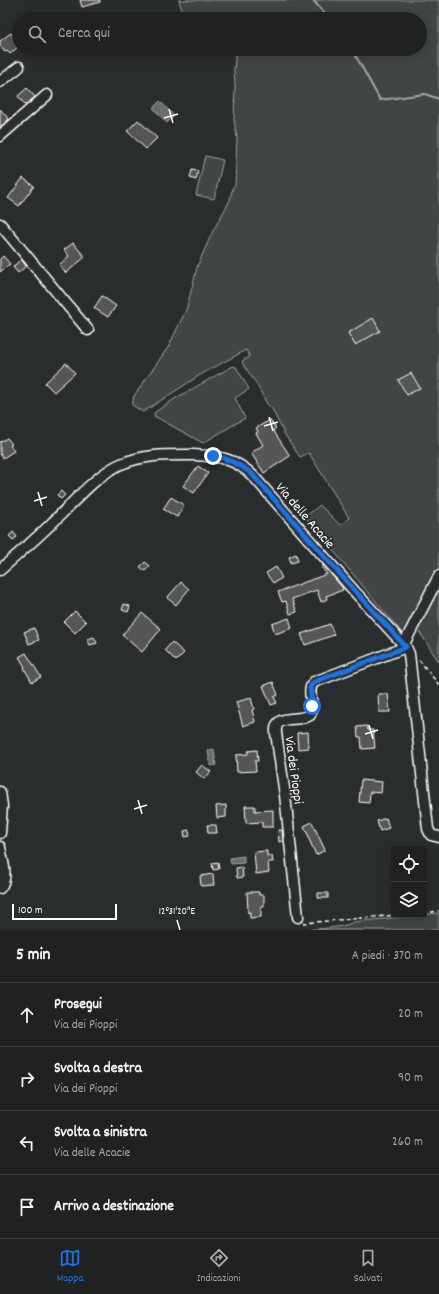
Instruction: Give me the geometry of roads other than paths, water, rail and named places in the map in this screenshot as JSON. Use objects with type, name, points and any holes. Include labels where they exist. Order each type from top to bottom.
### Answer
[{"type":"street","points":[[0,82],[18,67]]},
{"type":"street","points":[[0,136],[47,95]]},
{"type":"street","points":[[0,224],[88,330]]},
{"type":"street","name":"Via delle Acacie","points":[[0,570],[48,527],[78,497],[115,466],[128,461],[151,456],[176,455],[218,457],[235,462],[252,475],[405,646]]},
{"type":"street","points":[[439,576],[405,646],[410,663],[428,829],[431,835],[439,837]]},
{"type":"street","name":"Via dei Pioppi","points":[[298,917],[276,725],[283,720],[305,718],[310,715],[312,709],[310,687],[314,682],[405,646]]},
{"type":"street","points":[[0,792],[2,806],[0,833]]},
{"type":"street","points":[[0,847],[5,878],[3,885],[0,888]]},
{"type":"waterway","points":[[313,0],[323,12]]},
{"type":"waterway","points":[[356,56],[380,100],[425,94],[439,99]]}]
